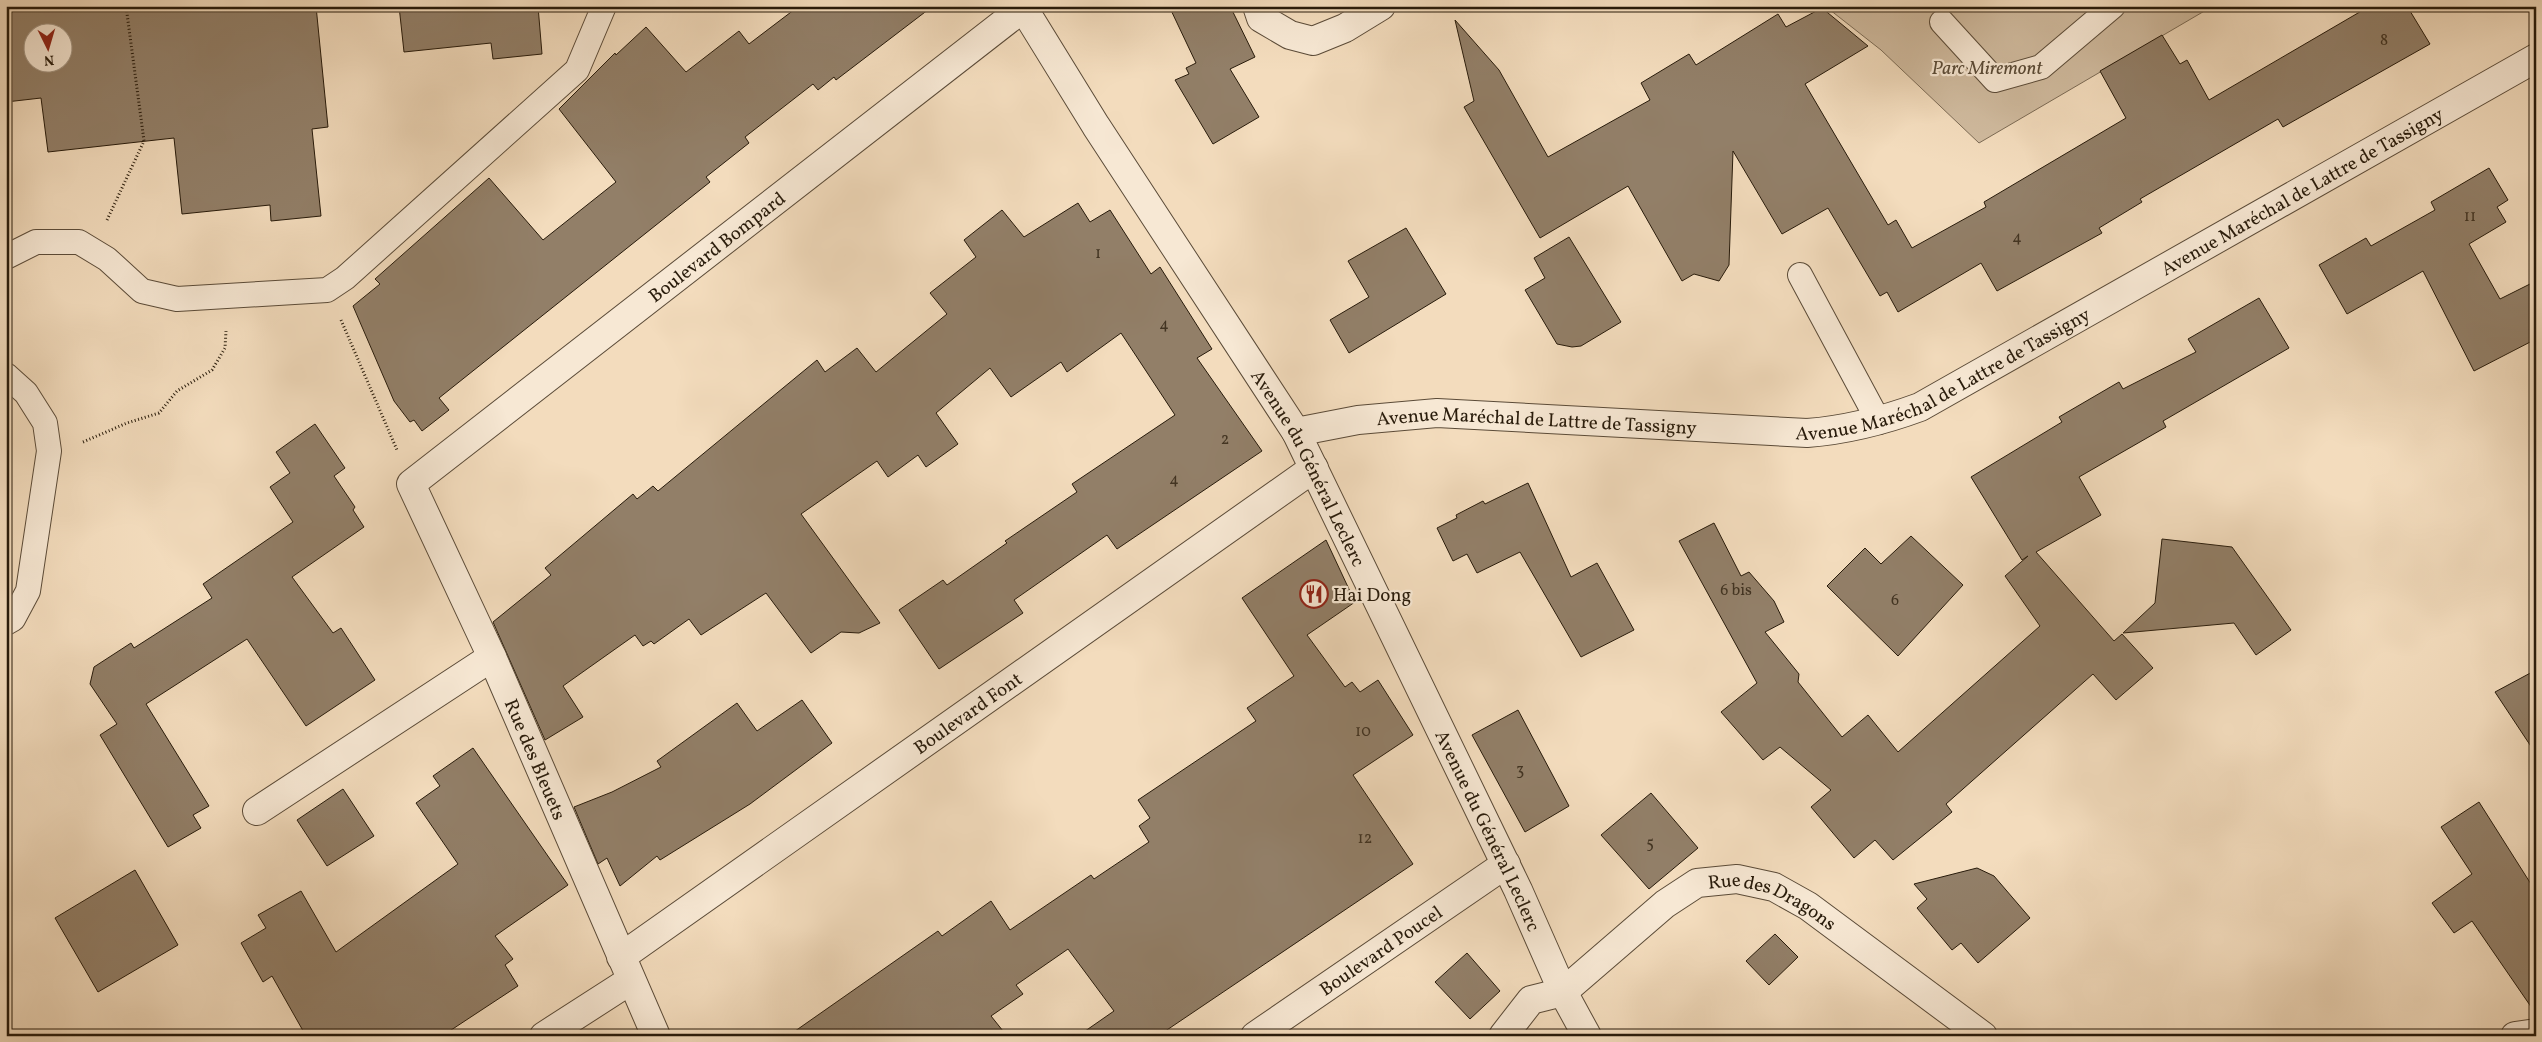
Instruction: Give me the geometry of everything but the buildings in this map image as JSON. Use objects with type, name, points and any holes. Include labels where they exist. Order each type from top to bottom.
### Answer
[{"type":"street","points":[[1257,6],[1261,18],[1290,35],[1313,41],[1345,28],[1382,6]]},
{"type":"street","name":"Avenue du Général Leclerc","points":[[1022,7],[1096,126],[1296,432],[1506,864],[1563,992],[1587,1036]]},
{"type":"street","name":"Boulevard Bompard","points":[[411,484],[1022,7]]},
{"type":"street","name":"Avenue Maréchal de Lattre de Tassigny","points":[[1296,432],[1358,420],[1437,413],[1807,434],[1845,430],[1879,422],[1920,407],[2532,69]]},
{"type":"street","name":"Boulevard Font","points":[[544,1036],[626,968],[1314,468]]},
{"type":"street","name":"Rue des Bleuets","points":[[411,484],[492,657],[656,1036]]},
{"type":"street","points":[[257,811],[492,657]]},
{"type":"street","name":"Boulevard Poucel","points":[[1255,1036],[1506,864]]},
{"type":"street","name":"Rue des Dragons","points":[[1563,992],[1665,904],[1697,883],[1737,879],[1774,887],[1808,906],[1983,1036]]},
{"type":"street","points":[[1503,1036],[1531,1000],[1563,992]]},
{"type":"street","points":[[2515,1036],[2536,1033]]},
{"type":"lane","points":[[6,257],[36,242],[79,242],[108,258],[142,291],[177,299],[328,290],[353,272],[577,70],[604,6]]},
{"type":"lane","points":[[1942,22],[1995,80],[2041,67],[2113,6]]},
{"type":"lane","points":[[1800,275],[1879,422]]},
{"type":"lane","points":[[6,374],[26,393],[45,423],[48,451],[28,591],[13,619],[6,624]]},
{"type":"path","points":[[93,250],[144,142],[126,6]]},
{"type":"path","points":[[328,290],[411,484]]},
{"type":"path","points":[[48,451],[76,446],[126,423],[159,413],[177,391],[212,370],[225,348],[227,296]]},
{"type":"green space","name":"Parc Miremont","points":[[1825,6],[2213,6],[1979,143],[1881,50]]},
{"type":"place","name":"Hai Dong","points":[[1314,594]]}]
